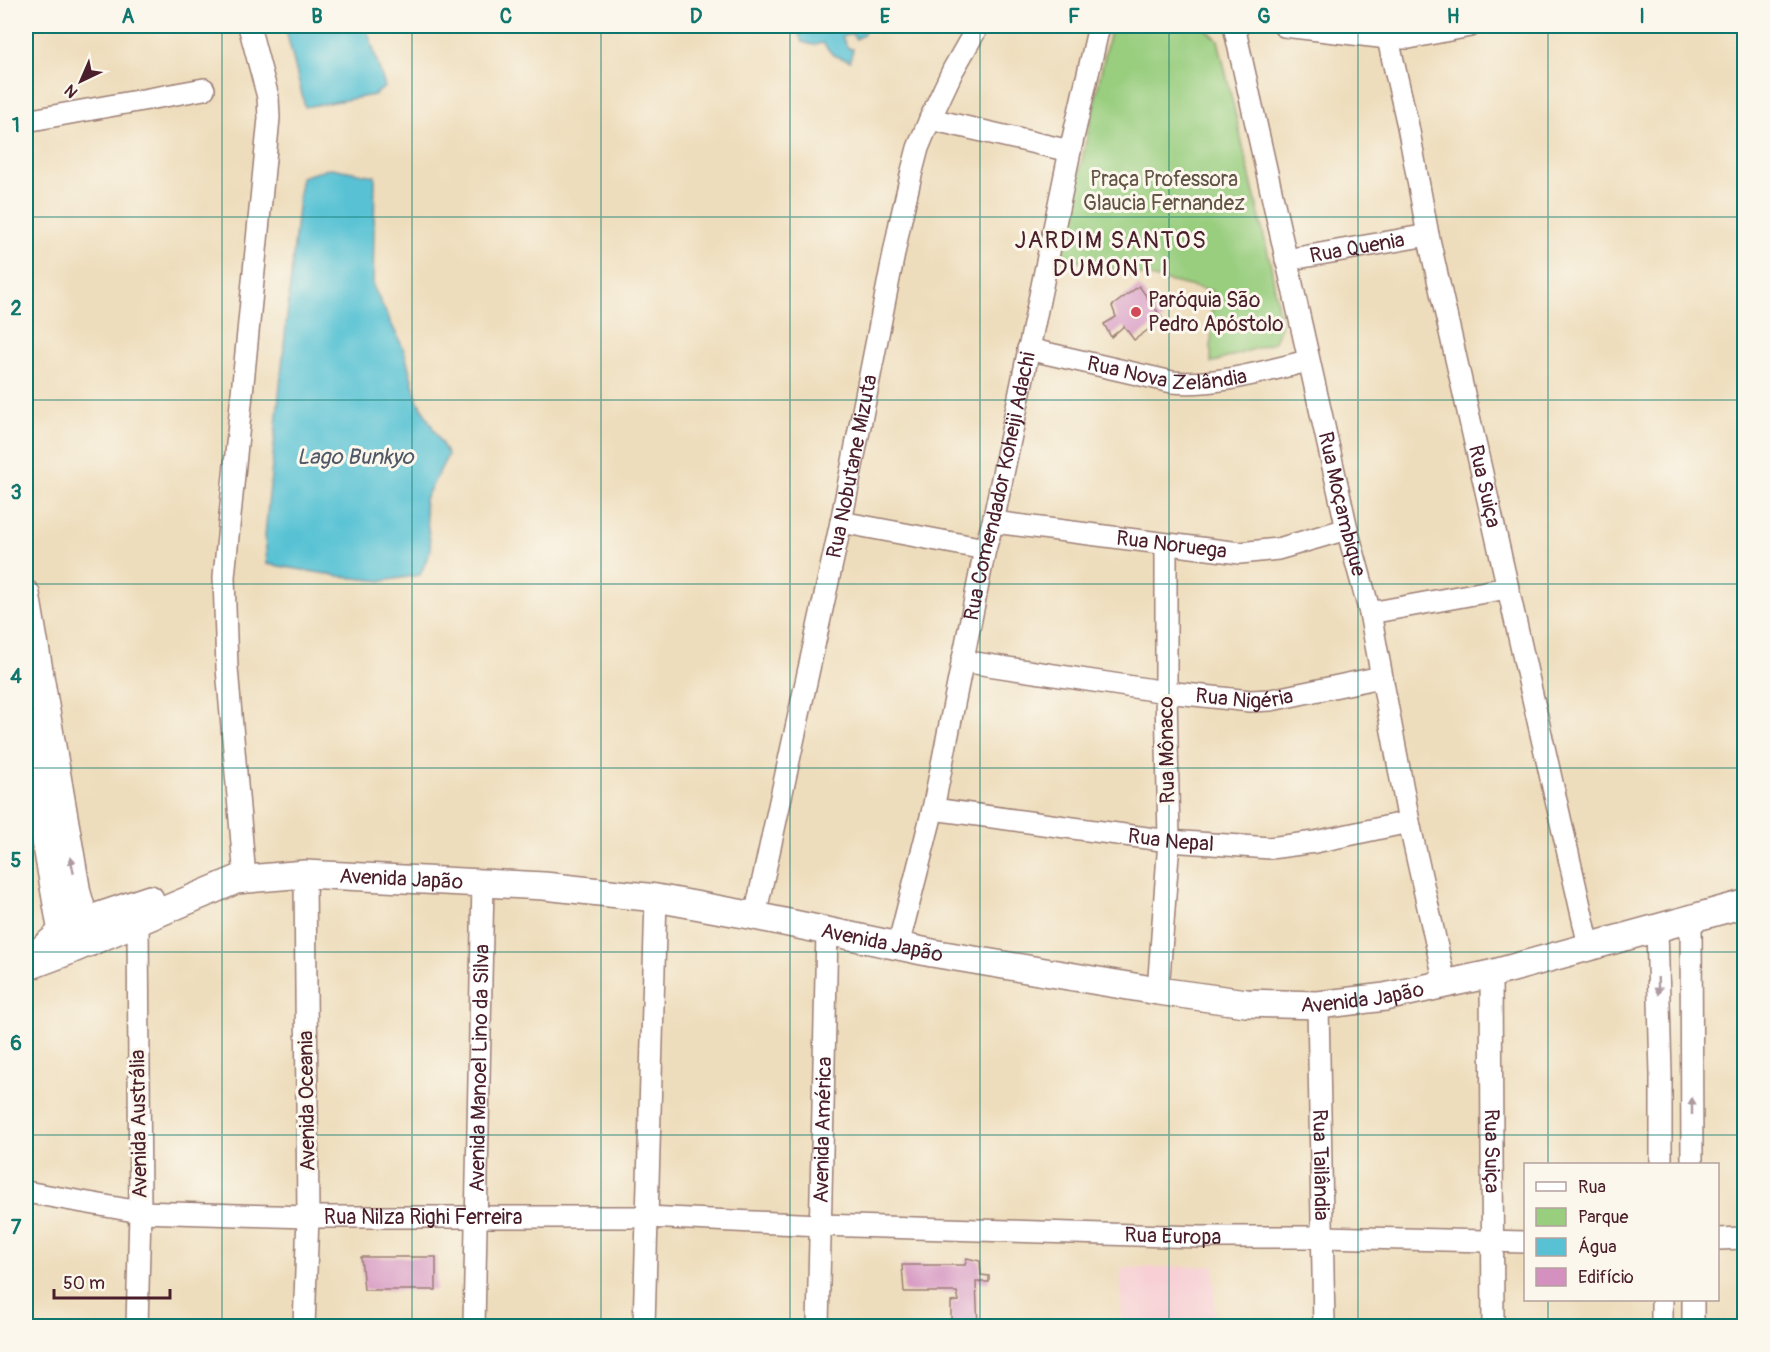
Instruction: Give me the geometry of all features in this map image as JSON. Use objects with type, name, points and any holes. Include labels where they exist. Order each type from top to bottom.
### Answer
[{"type":"main road","points":[[26,594],[67,899],[63,942]]},
{"type":"main road","points":[[26,726],[67,899]]},
{"type":"main road","name":"Avenida Japão","points":[[63,942],[138,921],[241,879],[305,874],[483,882],[656,898],[1003,966],[1158,991],[1246,1003],[1318,1005],[1385,998],[1491,974],[1744,904]]},
{"type":"main road","points":[[63,942],[189,886],[241,879]]},
{"type":"main road","points":[[63,942],[95,909],[67,899]]},
{"type":"street","points":[[241,879],[227,668],[224,577],[269,118],[268,97],[249,26]]},
{"type":"street","name":"Rua Nobutane Mizuta","points":[[755,916],[841,522],[900,223],[918,148],[953,70],[978,26]]},
{"type":"street","name":"Rua Comendador Koheiji Adachi","points":[[898,946],[933,809],[985,549],[993,522],[1070,152],[1099,26]]},
{"type":"street","name":"Rua Moçambique","points":[[1234,26],[1308,361],[1347,529],[1370,613],[1409,822],[1445,983]]},
{"type":"street","points":[[1284,26],[1386,32],[1409,38],[1470,26]]},
{"type":"street","name":"Rua Suiça","points":[[1386,32],[1408,126],[1428,236],[1589,946]]},
{"type":"street","points":[[26,121],[204,89]]},
{"type":"street","points":[[930,119],[1070,152]]},
{"type":"street","name":"Rua Quenia","points":[[1286,260],[1428,236]]},
{"type":"street","name":"Rua Nova Zelândia","points":[[1028,349],[1172,382],[1191,384],[1209,383],[1308,361]]},
{"type":"street","points":[[841,522],[985,549]]},
{"type":"street","name":"Rua Noruega","points":[[993,522],[1240,553],[1278,549],[1347,529]]},
{"type":"street","name":"Rua Mônaco","points":[[1158,991],[1169,841],[1166,544]]},
{"type":"street","points":[[1370,613],[1507,588]]},
{"type":"street","name":"Rua Nigéria","points":[[962,661],[1166,692],[1250,701],[1271,700],[1381,676]]},
{"type":"street","name":"Rua Nepal","points":[[933,809],[1169,841],[1270,848],[1409,822]]},
{"type":"street","name":"Avenida Oceania","points":[[304,1326],[308,1217],[305,874]]},
{"type":"street","name":"Avenida Manoel Lino da Silva","points":[[474,1326],[483,882]]},
{"type":"street","points":[[644,1326],[656,898]]},
{"type":"street","points":[[1691,919],[1692,1163]]},
{"type":"street","name":"Avenida Austrália","points":[[137,1326],[140,1212],[138,921]]},
{"type":"street","points":[[1657,928],[1661,1163]]},
{"type":"street","name":"Avenida América","points":[[818,1326],[827,932]]},
{"type":"street","name":"Rua Suiça","points":[[1491,974],[1493,1326]]},
{"type":"street","name":"Rua Tailândia","points":[[1318,1005],[1324,1326]]},
{"type":"street","name":"Rua Nilza Righi Ferreira","points":[[26,1192],[140,1212],[308,1217],[646,1217],[821,1225]]},
{"type":"street","name":"Rua Europa","points":[[821,1225],[1199,1237],[1323,1237],[1524,1242]]},
{"type":"street","points":[[1719,1239],[1744,1238]]},
{"type":"street","points":[[1662,1301],[1662,1326]]},
{"type":"street","points":[[1693,1301],[1693,1326]]},
{"type":"shaded area","points":[[1214,1266],[1215,1326],[1121,1326],[1121,1268]]},
{"type":"green space","name":"Praça Professora Glaucia Fernandez","points":[[1111,26],[1205,28],[1218,40],[1271,266],[1281,327],[1273,343],[1211,363],[1212,291],[1061,257]]},
{"type":"water","points":[[285,26],[366,26],[385,87],[374,95],[305,107]]},
{"type":"water","points":[[801,26],[865,26],[866,28],[863,35],[856,39],[851,33],[842,37],[848,48],[853,49],[850,61],[833,55],[823,43],[814,45],[802,42],[797,29]]},
{"type":"water","name":"Lago Bunkyo","points":[[331,168],[375,176],[373,286],[404,350],[417,399],[448,455],[424,501],[431,549],[420,575],[382,581],[267,564],[265,535],[301,177]]},
{"type":"building","name":"Paróquia São Pedro Apóstolo","points":[[1139,286],[1163,319],[1134,340],[1124,326],[1111,337],[1104,324],[1116,317],[1112,306]]},
{"type":"building","points":[[361,1257],[436,1257],[436,1290],[364,1290]]},
{"type":"building","points":[[967,1258],[980,1261],[981,1275],[989,1276],[989,1282],[976,1282],[978,1326],[951,1326],[951,1302],[959,1301],[957,1292],[904,1292],[902,1265],[965,1265]]},
{"type":"place","name":"Paróquia São Pedro Apóstolo","points":[[1136,312]]},
{"type":"district","name":"JARDIM SANTOS DUMONT I","points":[[1111,254]]}]
